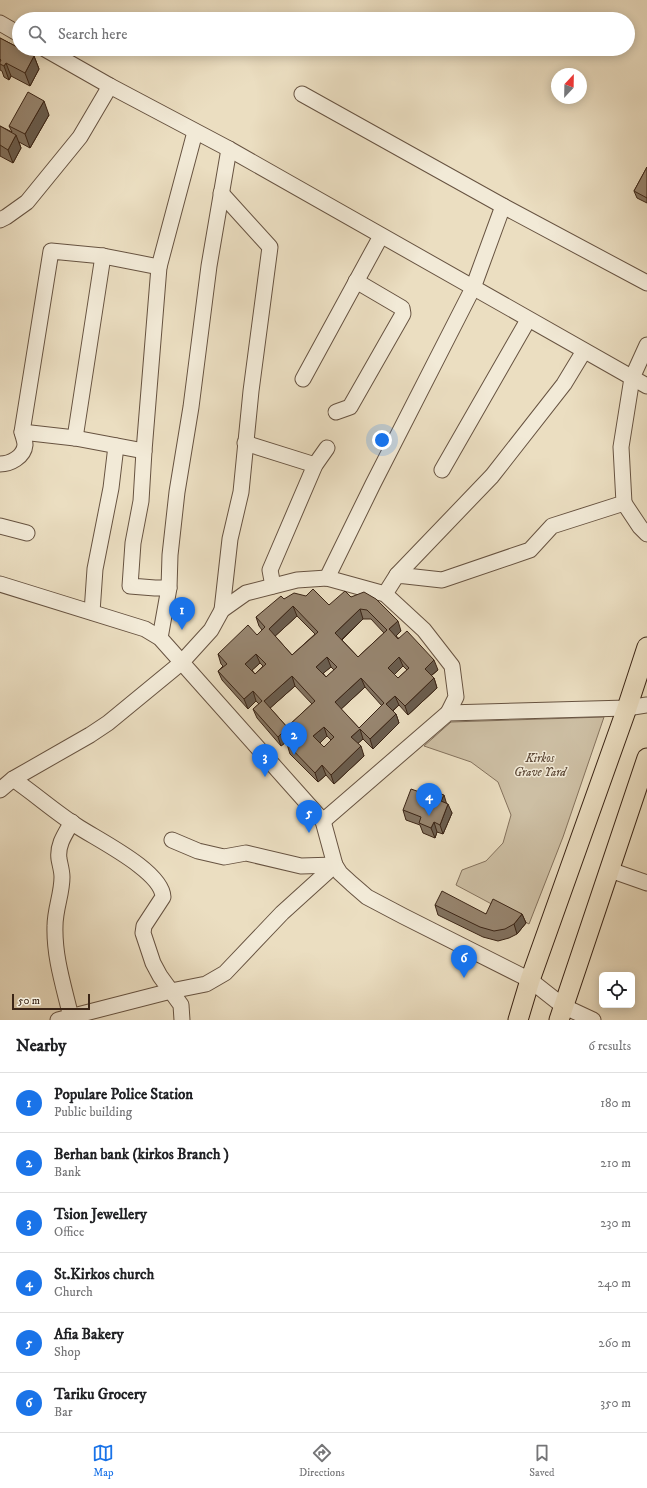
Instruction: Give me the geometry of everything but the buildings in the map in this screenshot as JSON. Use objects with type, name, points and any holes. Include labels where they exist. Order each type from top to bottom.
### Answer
[{"type":"main road","points":[[518,1020],[530,980],[627,708],[647,647]]},
{"type":"main road","points":[[561,1013],[647,758]]},
{"type":"street","points":[[0,23],[12,30]]},
{"type":"street","points":[[58,56],[110,86],[229,149],[584,352],[647,386]]},
{"type":"street","points":[[0,220],[27,202],[80,137],[110,86]]},
{"type":"street","points":[[302,94],[503,206],[647,283]]},
{"type":"street","points":[[169,588],[130,586],[133,543],[141,501],[159,267],[195,132]]},
{"type":"street","points":[[160,638],[169,588],[170,556],[177,492],[191,407],[209,266],[229,149]]},
{"type":"street","points":[[0,790],[13,778],[90,735],[108,723],[181,663],[211,630],[222,610],[230,539],[241,492],[245,444],[270,247],[221,193]]},
{"type":"street","points":[[327,578],[473,288],[503,206]]},
{"type":"street","points":[[303,379],[381,236]]},
{"type":"street","points":[[0,464],[10,462],[19,457],[25,447],[22,432],[51,251],[104,256],[159,267]]},
{"type":"street","points":[[75,438],[104,256]]},
{"type":"street","points":[[336,412],[350,407],[403,314],[402,308],[356,281]]},
{"type":"street","points":[[442,470],[528,320]]},
{"type":"street","points":[[647,345],[632,378],[621,447],[624,502],[640,527],[647,534]]},
{"type":"street","points":[[385,594],[397,575],[492,476],[564,384],[584,352]]},
{"type":"street","points":[[22,432],[75,438],[144,451]]},
{"type":"street","points":[[245,444],[315,465]]},
{"type":"street","points":[[92,612],[95,569],[111,488],[116,446]]},
{"type":"street","points":[[272,586],[270,570],[315,465],[327,448]]},
{"type":"street","points":[[397,575],[442,580],[530,550],[552,526],[624,502]]},
{"type":"street","points":[[0,526],[27,533]]},
{"type":"street","points":[[222,610],[246,593],[297,580],[327,578],[385,594],[424,630],[452,666],[456,697],[448,712],[323,821]]},
{"type":"street","points":[[0,584],[145,629],[160,638],[323,821],[335,865],[340,873],[367,897],[530,980],[561,1013],[593,1020]]},
{"type":"street","points":[[448,712],[627,708],[647,704]]},
{"type":"street","points":[[13,778],[72,822],[118,850],[152,877],[163,892],[163,897],[144,926],[143,933],[152,963],[181,1005],[182,1020]]},
{"type":"street","points":[[72,822],[60,844],[59,857],[62,876],[56,910],[55,926],[55,946],[65,1018],[171,990],[206,984],[225,973],[282,913],[335,865]]},
{"type":"street","points":[[172,840],[198,851],[224,857],[246,853],[301,866],[335,865]]},
{"type":"street","points":[[610,870],[647,883]]},
{"type":"green space","name":"Kirkos Grave Yard","points":[[604,717],[563,837],[529,924],[456,885],[462,870],[486,861],[503,843],[511,815],[498,782],[471,762],[424,746],[451,722]]},
{"type":"place","name":"Populare Police Station","points":[[182,630]]},
{"type":"place","name":"Berhan bank (kirkos Branch )","points":[[294,755]]},
{"type":"place","name":"Tsion Jewellery","points":[[265,777]]},
{"type":"place","name":"St.Kirkos church","points":[[429,816]]},
{"type":"place","name":"Afia Bakery","points":[[309,833]]},
{"type":"place","name":"Tariku Grocery","points":[[464,978]]}]
